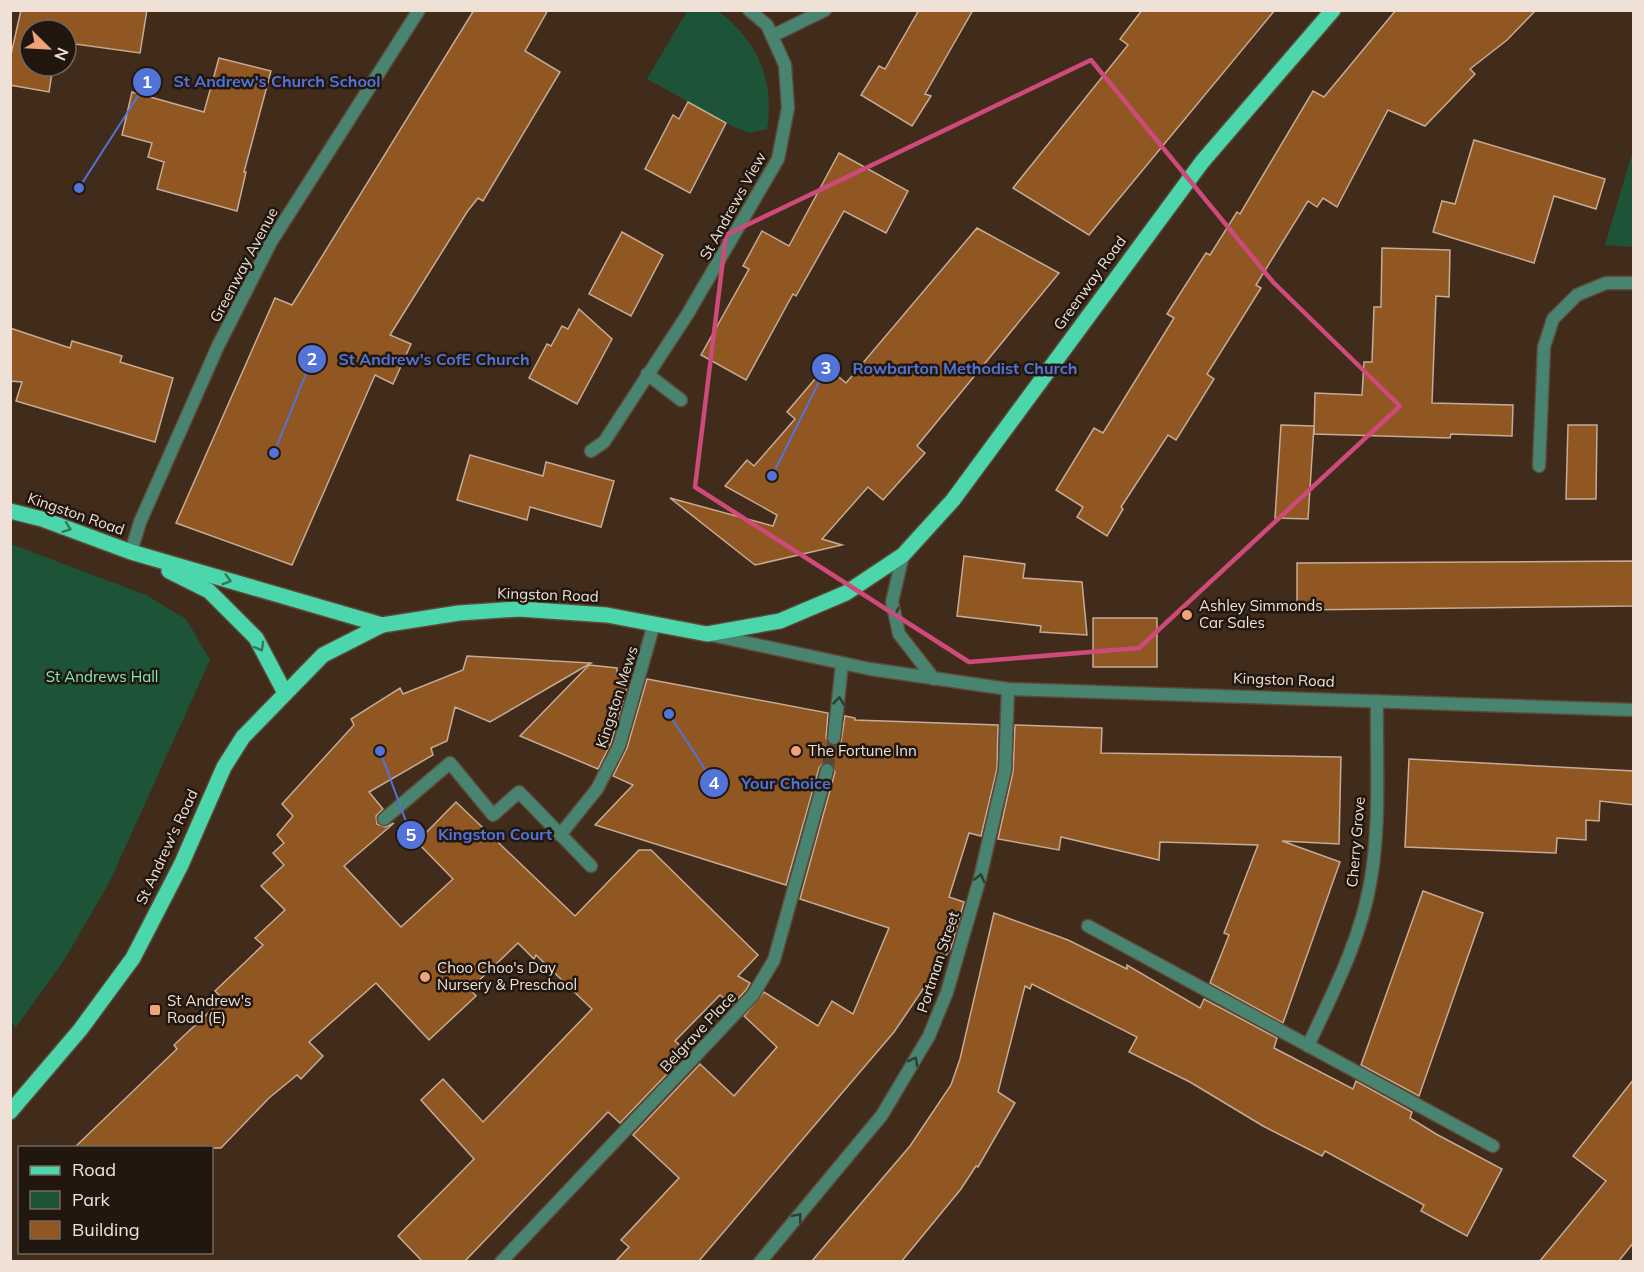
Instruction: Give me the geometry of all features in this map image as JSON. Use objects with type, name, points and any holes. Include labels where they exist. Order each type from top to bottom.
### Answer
[{"type":"main road","name":"Greenway Road","points":[[707,634],[780,621],[846,593],[903,555],[953,500],[1202,162],[1333,10]]},
{"type":"main road","name":"Kingston Road","points":[[10,512],[42,519],[131,552],[382,625],[459,613],[519,609],[607,615],[707,634]]},
{"type":"main road","name":"Kingston Road","points":[[131,552],[209,591],[256,638],[285,693]]},
{"type":"main road","name":"St Andrew's Road","points":[[10,1112],[80,1030],[133,958],[181,865],[224,767],[243,737],[323,655],[382,625]]},
{"type":"street","name":"Greenway Avenue","points":[[131,552],[140,522],[204,377],[271,242],[419,10]]},
{"type":"street","name":"St Andrews View","points":[[591,451],[604,442],[687,315],[778,159],[788,108],[785,65],[767,25],[748,10]]},
{"type":"street","points":[[772,36],[825,10]]},
{"type":"street","points":[[1539,466],[1544,347],[1553,319],[1577,295],[1606,283],[1634,283]]},
{"type":"street","points":[[647,374],[681,400]]},
{"type":"street","points":[[903,555],[892,602],[899,634],[934,679]]},
{"type":"street","name":"Kingston Mews","points":[[560,835],[597,789],[620,746],[654,624]]},
{"type":"street","name":"Kingston Road","points":[[707,634],[842,664],[1008,689],[1634,710]]},
{"type":"street","points":[[834,738],[842,664]]},
{"type":"street","name":"Portman Street","points":[[760,1262],[882,1115],[932,1027],[948,992],[980,878],[1005,770],[1008,689]]},
{"type":"street","name":"Cherry Grove","points":[[1308,1046],[1348,960],[1370,884],[1376,824],[1377,701]]},
{"type":"street","points":[[384,819],[450,763],[493,814],[519,792],[591,866]]},
{"type":"street","name":"Belgrave Place","points":[[501,1262],[753,995],[774,960],[827,770]]},
{"type":"street","points":[[1088,926],[1493,1146]]},
{"type":"highlighted area","points":[[1091,60],[1273,282],[1400,406],[1139,648],[969,662],[695,487],[726,235]]},
{"type":"green space","points":[[687,11],[718,11],[732,22],[753,48],[760,62],[768,94],[767,129],[749,133],[736,128],[647,79]]},
{"type":"green space","points":[[1633,152],[1633,247],[1605,245],[1630,160]]},
{"type":"green space","name":"St Andrews Hall","points":[[11,544],[146,595],[186,619],[210,660],[109,883],[63,962],[15,1028],[10,1017]]},
{"type":"building","points":[[21,10],[147,10],[140,53],[78,44],[78,18],[19,18]]},
{"type":"building","points":[[474,10],[548,10],[525,51],[560,72],[483,201],[478,198],[467,212],[390,335],[411,344],[393,384],[375,375],[292,565],[176,523],[275,298],[292,305]]},
{"type":"building","points":[[919,10],[973,10],[925,94],[931,96],[912,126],[861,95],[879,66],[885,69]]},
{"type":"building","points":[[1142,10],[1275,10],[1089,235],[1013,188],[1128,45],[1120,39]]},
{"type":"building","points":[[1396,10],[1536,10],[1507,40],[1470,69],[1475,74],[1425,126],[1388,110],[1337,207],[1323,198],[1317,207],[1308,201],[1256,285],[1261,288],[1207,374],[1214,379],[1176,440],[1168,435],[1121,507],[1123,509],[1107,536],[1077,517],[1083,507],[1056,490],[1094,428],[1103,433],[1174,318],[1167,314],[1206,253],[1210,255],[1237,212],[1240,214],[1313,91],[1324,97]]},
{"type":"building","points":[[18,23],[18,78],[51,78],[49,92],[10,85],[10,59]]},
{"type":"building","points":[[219,58],[271,71],[244,172],[246,172],[237,211],[157,189],[164,162],[148,157],[152,143],[122,135],[132,92],[204,112]]},
{"type":"building","points":[[688,102],[726,123],[690,193],[645,169],[673,115],[679,119]]},
{"type":"building","points":[[1474,140],[1605,179],[1596,209],[1554,196],[1534,263],[1433,232],[1442,201],[1455,204]]},
{"type":"building","points":[[839,153],[908,191],[886,233],[844,211],[796,296],[793,294],[746,380],[701,355],[749,269],[743,266],[762,231],[789,246]]},
{"type":"building","points":[[977,228],[1059,273],[917,446],[925,453],[883,500],[868,487],[822,539],[842,545],[755,565],[670,498],[773,526],[777,515],[725,486],[747,460],[754,466],[795,419],[787,412],[826,366],[846,383]]},
{"type":"building","points":[[622,232],[663,255],[631,316],[589,294]]},
{"type":"building","points":[[1382,248],[1450,250],[1449,297],[1436,296],[1432,403],[1513,405],[1512,436],[1451,434],[1450,438],[1314,434],[1315,393],[1362,395],[1364,362],[1372,362],[1374,307],[1381,307]]},
{"type":"building","points":[[579,309],[612,339],[577,404],[529,378],[547,344],[551,346],[562,326],[568,329]]},
{"type":"building","points":[[10,328],[70,348],[72,341],[122,356],[120,362],[173,378],[155,442],[16,401],[22,382],[10,381]]},
{"type":"building","points":[[1281,425],[1314,426],[1308,519],[1275,518]]},
{"type":"building","points":[[1568,425],[1597,425],[1596,499],[1566,499]]},
{"type":"building","points":[[470,455],[543,476],[546,462],[614,481],[601,527],[530,507],[527,520],[457,500]]},
{"type":"building","points":[[964,556],[1025,564],[1023,578],[1082,582],[1087,635],[1040,632],[1041,626],[957,616]]},
{"type":"building","points":[[1634,561],[1634,606],[1297,610],[1297,563]]},
{"type":"building","points":[[1093,618],[1157,618],[1157,667],[1093,667]]},
{"type":"building","points":[[467,656],[591,663],[490,722],[455,707],[447,741],[431,748],[433,755],[369,792],[383,809],[376,816],[377,824],[385,827],[394,823],[344,866],[401,927],[453,879],[417,842],[456,802],[575,916],[639,850],[651,850],[758,955],[738,976],[750,983],[746,990],[732,1005],[720,995],[675,1041],[688,1052],[620,1123],[608,1112],[464,1262],[423,1262],[398,1236],[474,1159],[421,1100],[443,1079],[483,1122],[592,1009],[536,955],[534,959],[518,943],[470,989],[476,996],[429,1040],[376,983],[309,1042],[323,1056],[301,1079],[297,1075],[269,1098],[221,1148],[213,1148],[213,1146],[76,1146],[177,1049],[174,1045],[223,999],[215,991],[263,945],[255,938],[285,910],[261,886],[284,865],[273,853],[284,843],[277,835],[293,816],[282,804],[354,725],[351,719],[400,688],[403,694],[463,670]]},
{"type":"building","points":[[589,665],[617,668],[617,673],[630,676],[611,743],[598,769],[520,736]]},
{"type":"building","points":[[647,679],[828,713],[826,738],[833,746],[841,742],[845,716],[855,718],[855,720],[998,725],[997,769],[981,836],[969,833],[949,897],[964,902],[951,948],[894,1032],[698,1262],[615,1262],[629,1247],[621,1240],[679,1178],[633,1135],[700,1064],[734,1096],[777,1047],[744,1016],[764,992],[818,1026],[832,1001],[853,1014],[889,928],[800,899],[835,772],[830,762],[824,762],[819,768],[786,885],[595,825],[633,785],[613,776],[627,748]]},
{"type":"building","points":[[1015,725],[1102,728],[1101,753],[1341,757],[1339,844],[1282,841],[1340,862],[1283,1023],[1210,983],[1229,935],[1224,933],[1258,845],[1160,842],[1159,860],[1061,837],[1059,850],[998,839],[1013,772]]},
{"type":"building","points":[[1409,759],[1634,771],[1634,805],[1600,801],[1599,821],[1586,820],[1586,840],[1557,838],[1556,853],[1405,847]]},
{"type":"building","points":[[1423,891],[1483,913],[1419,1096],[1361,1065]]},
{"type":"building","points":[[994,913],[1068,940],[1127,969],[1127,965],[1200,1008],[1204,999],[1277,1038],[1274,1048],[1353,1089],[1356,1081],[1412,1112],[1410,1118],[1436,1134],[1502,1169],[1467,1236],[1421,1211],[1424,1205],[1325,1151],[1322,1156],[1263,1126],[1190,1082],[1129,1052],[1137,1037],[1032,984],[1030,989],[1025,986],[998,1092],[1015,1103],[978,1167],[976,1166],[961,1189],[901,1262],[811,1262],[910,1146],[951,1085],[960,1059]]},
{"type":"building","points":[[1634,1079],[1634,1242],[1618,1262],[1539,1262],[1606,1181],[1573,1156]]},
{"type":"tunnel","points":[[827,770],[834,738]]},
{"type":"place","name":"St Andrew's Church School","points":[[79,188]]},
{"type":"place","name":"St Andrew's CofE Church","points":[[274,453]]},
{"type":"place","name":"Rowbarton Methodist Church","points":[[772,476]]},
{"type":"place","name":"Ashley Simmonds Car Sales","points":[[1187,615]]},
{"type":"place","name":"Your Choice","points":[[669,714]]},
{"type":"place","name":"Kingston Court","points":[[380,751]]},
{"type":"place","name":"The Fortune Inn","points":[[796,751]]},
{"type":"place","name":"Choo Choo's Day Nursery & Preschool","points":[[425,977]]},
{"type":"place","name":"St Andrew's Road (E)","points":[[155,1010]]}]
